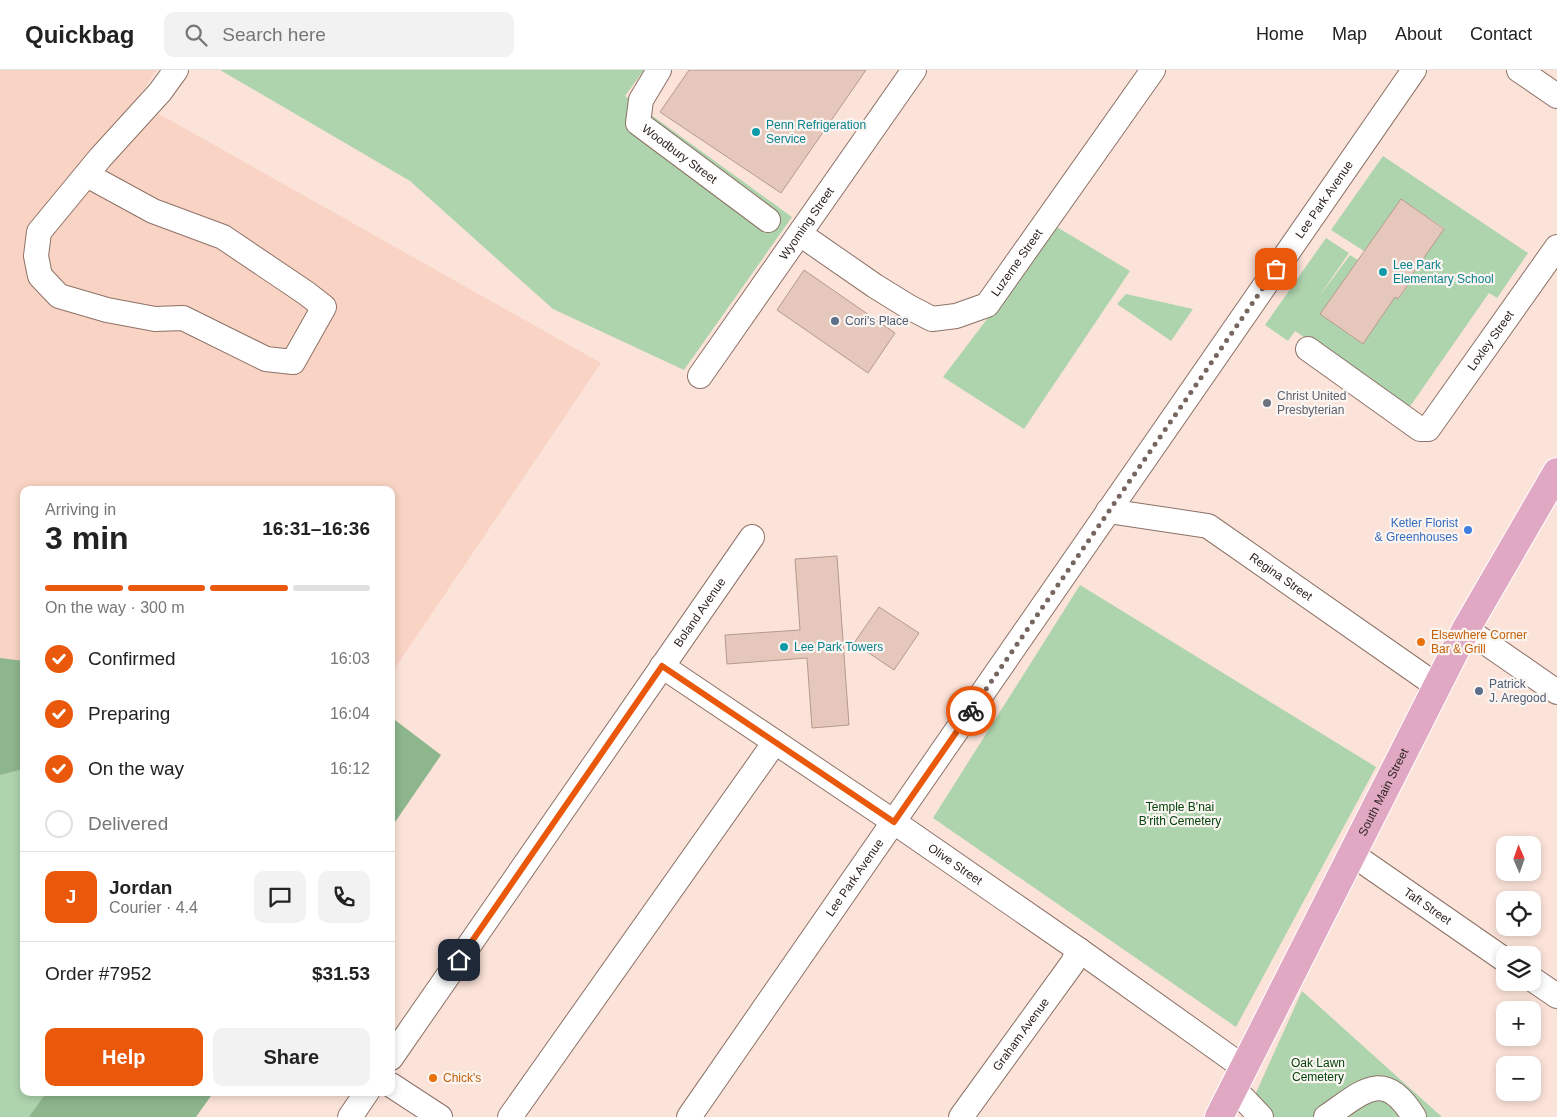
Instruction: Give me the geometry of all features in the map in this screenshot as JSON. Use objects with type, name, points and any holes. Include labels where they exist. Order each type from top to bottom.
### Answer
[{"type":"main road","name":"South Main Street","points":[[1229,1111],[1243,1067],[1466,629],[1557,472]]},
{"type":"street","points":[[87,175],[153,211],[223,237],[324,307],[293,362],[266,359],[183,318],[156,319],[106,310],[59,296],[40,276],[36,256],[39,232],[87,175],[160,92],[176,70]]},
{"type":"street","name":"Woodbury Street","points":[[659,70],[642,100],[638,122],[768,220]]},
{"type":"street","name":"Wyoming Street","points":[[700,376],[914,70]]},
{"type":"street","name":"Luzerne Street","points":[[800,234],[908,307],[932,319],[956,316],[987,305],[1153,70]]},
{"type":"street","name":"Lee Park Avenue","points":[[689,1117],[1414,70]]},
{"type":"street","points":[[1519,70],[1557,96]]},
{"type":"street","name":"Loxley Street","points":[[1308,349],[1420,429],[1428,429],[1557,247]]},
{"type":"street","name":"Regina Street","points":[[1108,511],[1208,526],[1437,686]]},
{"type":"street","name":"Boland Avenue","points":[[395,1052],[752,537]]},
{"type":"street","points":[[1466,629],[1557,692]]},
{"type":"street","name":"Olive Street","points":[[662,666],[894,822],[1079,950],[1243,1067]]},
{"type":"street","points":[[510,1117],[775,742]]},
{"type":"street","name":"Taft Street","points":[[1352,854],[1496,954]]},
{"type":"street","name":"Graham Avenue","points":[[961,1117],[1072,964],[1079,950]]},
{"type":"street","points":[[1541,985],[1557,996]]},
{"type":"street","points":[[395,1088],[440,1117]]},
{"type":"street","points":[[1326,1117],[1367,1090],[1380,1088],[1398,1095],[1414,1117]]},
{"type":"street","points":[[350,1117],[364,1096]]},
{"type":"street","points":[[1229,1111],[1262,1117]]},
{"type":"shaded area","points":[[0,70],[157,70],[136,101],[601,363],[395,668],[395,486],[20,486],[20,1096],[211,1096],[196,1117],[0,1117]]},
{"type":"green space","points":[[220,70],[644,70],[625,96],[792,217],[684,370],[553,309],[410,181]]},
{"type":"green space","points":[[1383,156],[1528,253],[1497,298],[1489,293],[1411,405],[1407,407],[1295,331],[1288,341],[1265,325],[1326,238],[1349,253],[1318,298],[1350,255],[1358,260],[1352,268],[1354,270],[1321,315],[1363,344],[1395,297],[1399,299],[1414,276],[1412,275],[1444,228],[1401,199],[1369,249],[1367,247],[1364,251],[1331,230]]},
{"type":"green space","points":[[1057,227],[1130,271],[1024,429],[943,377]]},
{"type":"green space","points":[[1126,294],[1193,309],[1171,341],[1117,304]]},
{"type":"green space","name":"Temple B'nai B'rith Cemetery","points":[[1080,585],[1376,767],[1236,1027],[933,818]]},
{"type":"green space","points":[[0,658],[20,660],[20,770],[0,775]]},
{"type":"green space","points":[[395,720],[441,755],[395,822]]},
{"type":"green space","points":[[20,770],[20,1096],[48,1096],[33,1117],[0,1117],[0,775]]},
{"type":"green space","name":"Oak Lawn Cemetery","points":[[1302,991],[1442,1117],[1245,1117]]},
{"type":"green space","points":[[44,1096],[211,1096],[196,1117],[29,1117]]},
{"type":"building","name":"Penn Refrigeration Service","points":[[689,70],[866,70],[781,193],[660,112]]},
{"type":"building","name":"Lee Park Elementary School","points":[[1401,199],[1444,229],[1398,299],[1395,297],[1363,344],[1320,314]]},
{"type":"building","points":[[804,270],[895,333],[868,373],[777,310]]},
{"type":"building","name":"Lee Park Towers","points":[[837,556],[849,725],[812,728],[807,658],[727,664],[725,635],[800,630],[795,559]]},
{"type":"building","points":[[879,607],[919,633],[894,670],[854,643]]},
{"type":"way so far","points":[[971,711],[1276,269]]},
{"type":"place","name":"Penn Refrigeration Service","points":[[756,132]]},
{"type":"place","name":"Lee Park Elementary School","points":[[1383,272]]},
{"type":"place","name":"Cori's Place","points":[[835,321]]},
{"type":"place","name":"Christ United Presbyterian","points":[[1267,403]]},
{"type":"place","name":"Ketler Florist & Greenhouses","points":[[1468,530]]},
{"type":"place","name":"Elsewhere Corner Bar & Grill","points":[[1421,642]]},
{"type":"place","name":"Lee Park Towers","points":[[784,647]]},
{"type":"place","name":"Patrick J. Aregood","points":[[1479,691]]},
{"type":"place","name":"Chick's","points":[[433,1078]]},
{"type":"route","points":[[459,960],[662,666],[894,822],[971,711]]}]
